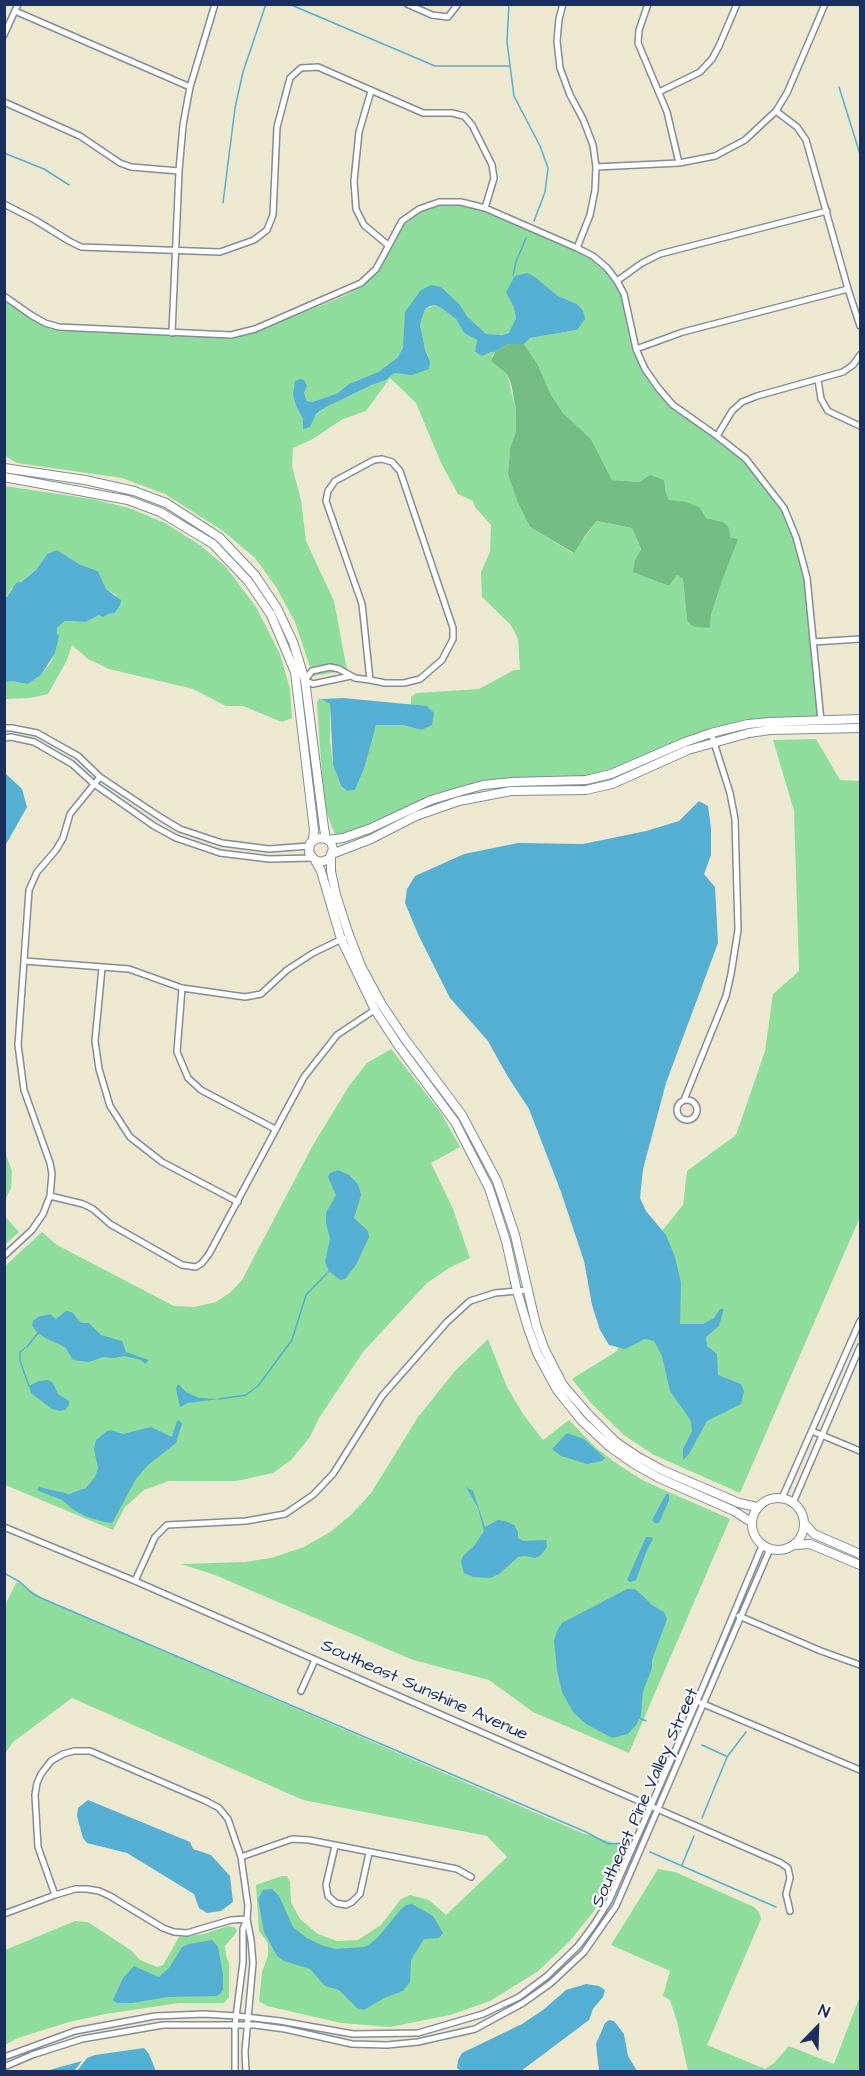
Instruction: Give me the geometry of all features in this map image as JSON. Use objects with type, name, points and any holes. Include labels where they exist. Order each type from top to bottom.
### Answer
[{"type":"street","points":[[4,35],[18,4]]},
{"type":"street","points":[[172,333],[179,171],[190,87],[214,6],[205,4]]},
{"type":"street","points":[[407,4],[432,15],[448,17],[458,4]]},
{"type":"street","points":[[562,4],[557,41],[560,68],[570,95],[584,118],[596,167],[596,190],[590,215],[577,248]]},
{"type":"street","points":[[648,4],[639,30],[638,43],[673,129],[679,163]]},
{"type":"street","points":[[659,92],[700,72],[712,59],[737,4]]},
{"type":"street","points":[[596,167],[679,163],[715,156],[745,140],[776,111],[787,93],[825,4]]},
{"type":"street","points":[[15,11],[190,87]]},
{"type":"street","points":[[4,204],[81,247],[220,252],[254,240],[267,230],[273,215],[277,127],[290,78],[301,68],[318,67],[423,113],[452,113],[464,116],[472,125],[492,165],[494,178],[485,208]]},
{"type":"street","points":[[371,91],[359,132],[354,181],[356,209],[364,225],[388,245]]},
{"type":"street","points":[[4,102],[71,132],[120,163],[131,167],[179,171]]},
{"type":"street","points":[[776,111],[797,127],[806,140],[848,289],[861,326]]},
{"type":"street","points":[[4,296],[45,323],[59,327],[231,334],[255,329],[361,283],[376,269],[402,221],[419,209],[440,202],[460,202],[485,208],[577,248],[607,268],[617,281],[624,294],[636,349],[645,369],[673,405],[746,459],[784,508],[803,560],[821,725]]},
{"type":"street","points":[[617,281],[642,263],[660,254],[827,211]]},
{"type":"street","points":[[636,349],[683,332],[848,289]]},
{"type":"street","points":[[717,436],[732,411],[742,402],[848,369],[861,355]]},
{"type":"street","points":[[818,380],[821,399],[828,411],[861,426]]},
{"type":"street","points":[[305,680],[312,670],[330,667],[351,676],[370,680],[385,683],[404,683],[420,679],[442,660],[453,639],[453,628],[400,471],[392,462],[382,459],[374,460],[335,481],[328,491],[327,501],[362,604],[370,680]]},
{"type":"street","points":[[4,468],[85,480],[134,491],[166,502],[219,537],[255,575],[277,608],[293,642],[305,680],[327,839],[333,845],[331,871],[349,935],[379,1007],[398,1045],[455,1122],[489,1188],[506,1241],[517,1291],[537,1353],[557,1390],[581,1420],[610,1448],[659,1478],[735,1511],[751,1522]]},
{"type":"street","points":[[4,477],[128,500],[160,512],[213,544],[248,581],[271,615],[295,672],[314,830],[309,853],[321,871],[340,939],[379,1007],[462,1115],[497,1181],[515,1235],[536,1325],[544,1348],[563,1385],[616,1442],[662,1470],[757,1508]]},
{"type":"street","points":[[813,642],[861,639]]},
{"type":"street","points":[[296,682],[305,680],[313,684],[351,676]]},
{"type":"street","points":[[4,738],[11,737],[34,742],[72,764],[94,784],[176,838],[220,853],[267,859],[324,861],[371,839],[414,812],[512,791],[586,790],[618,782],[688,750],[714,742],[749,733],[861,719]]},
{"type":"street","points":[[4,728],[37,733],[78,756],[100,777],[180,829],[222,843],[267,849],[311,843],[318,838],[343,838],[414,812],[458,792],[483,785],[586,780],[615,772],[711,733],[748,724],[770,722],[861,728]]},
{"type":"street","points":[[34,742],[37,733]]},
{"type":"street","points":[[684,1100],[726,996],[738,930],[735,819],[730,793],[711,733]]},
{"type":"street","points":[[615,772],[618,782]]},
{"type":"street","points":[[4,1256],[32,1230],[43,1214],[50,1196],[52,1174],[24,1090],[18,1045],[29,890],[36,872],[56,850],[63,838],[70,814],[100,777]]},
{"type":"street","points":[[512,782],[512,791]]},
{"type":"street","points":[[162,830],[167,821]]},
{"type":"street","points":[[209,849],[216,841]]},
{"type":"street","points":[[267,849],[267,859]]},
{"type":"street","points":[[24,961],[129,969],[182,988],[244,998],[261,994],[287,970],[313,953],[349,935]]},
{"type":"street","points":[[102,968],[95,1041],[99,1069],[110,1107],[130,1137],[162,1162],[238,1202]]},
{"type":"street","points":[[182,988],[177,1052],[188,1078],[201,1090],[275,1129]]},
{"type":"street","points":[[50,1196],[83,1204],[137,1241],[182,1264],[196,1267],[209,1254],[304,1077],[337,1035],[379,1007]]},
{"type":"street","points":[[135,1581],[155,1537],[167,1525],[246,1521],[285,1514],[313,1495],[333,1474],[382,1396],[447,1322],[470,1301],[495,1293],[528,1290]]},
{"type":"street","points":[[782,1498],[861,1321]]},
{"type":"street","points":[[793,1503],[860,1351],[849,1349]]},
{"type":"street","points":[[812,1431],[861,1451]]},
{"type":"street","points":[[861,1554],[814,1534],[804,1523],[799,1508],[782,1498],[768,1499],[757,1508],[751,1522],[752,1531],[766,1548],[779,1551],[794,1545],[810,1544],[861,1565]]},
{"type":"street","points":[[794,1545],[803,1532],[804,1523]]},
{"type":"street","name":"Southeast Sunshine Avenue","points":[[4,1527],[135,1581],[781,1863],[788,1868],[790,1878],[786,1894],[790,1911]]},
{"type":"street","name":"Southeast Pine Valley Street","points":[[4,2057],[75,2031],[155,2016],[204,2014],[237,2016],[353,2034],[418,2033],[483,2014],[519,1996],[559,1966],[593,1926],[616,1887],[766,1548]]},
{"type":"street","name":"Southeast Pine Valley Street","points":[[4,2067],[32,2055],[82,2039],[163,2025],[248,2025],[285,2029],[352,2044],[387,2045],[418,2042],[475,2029],[523,2003],[566,1971],[584,1952],[599,1932],[623,1891],[742,1617],[766,1548]]},
{"type":"street","points":[[735,1614],[821,1651],[861,1665]]},
{"type":"street","points":[[301,1691],[315,1660]]},
{"type":"street","points":[[697,1701],[861,1770]]},
{"type":"street","points":[[55,1896],[38,1847],[36,1789],[41,1773],[51,1761],[74,1750],[90,1751],[219,1808],[228,1819],[241,1857],[248,1906],[247,1919],[253,1963],[245,2051],[246,2072]]},
{"type":"street","points":[[241,1857],[292,1839],[309,1840],[457,1869],[471,1877]]},
{"type":"street","points":[[335,1846],[326,1885],[328,1896],[336,1903],[346,1905],[360,1894],[369,1852]]},
{"type":"street","points":[[4,1914],[75,1889],[87,1888],[99,1891],[174,1932],[187,1933],[231,1920],[247,1919]]},
{"type":"street","points":[[235,2072],[235,2025],[243,1962],[243,1929],[247,1919]]},
{"type":"green space","points":[[440,205],[460,205],[484,211],[576,251],[591,259],[605,271],[621,295],[634,353],[656,391],[671,408],[744,461],[781,510],[793,538],[804,579],[818,717],[712,729],[610,771],[586,776],[515,778],[413,804],[368,826],[343,835],[335,835],[324,805],[317,703],[319,698],[330,704],[330,741],[333,765],[341,786],[347,791],[355,790],[364,769],[375,725],[403,725],[421,730],[411,705],[411,697],[416,693],[479,689],[514,670],[520,670],[518,639],[511,625],[482,597],[481,572],[490,552],[491,525],[475,507],[473,501],[458,494],[441,463],[416,403],[390,378],[366,411],[343,419],[311,440],[293,448],[292,466],[301,500],[306,541],[334,601],[347,670],[313,676],[295,622],[276,587],[255,558],[223,531],[165,494],[122,478],[17,463],[5,456],[5,300],[43,326],[58,330],[231,338],[255,332],[363,286],[378,271],[405,224],[420,212]],"holes":[[[535,277],[558,296],[577,304],[577,330],[530,338],[524,344],[538,365],[551,395],[563,413],[591,439],[612,480],[640,482],[665,490],[669,500],[686,503],[706,518],[723,522],[730,537],[737,539],[711,615],[710,627],[687,620],[683,579],[677,575],[669,586],[661,583],[635,560],[641,549],[632,528],[597,521],[573,553],[530,527],[517,501],[508,474],[510,448],[516,431],[516,410],[507,374],[497,366],[492,356],[495,352],[475,353],[477,340],[464,333],[456,319],[435,305],[425,309],[420,325],[428,355],[394,372],[386,380],[326,407],[303,425],[303,419],[296,406],[293,386],[307,386],[304,393],[307,401],[312,402],[338,393],[354,382],[378,372],[398,357],[431,285],[460,305],[467,316],[486,334],[494,336],[509,333],[513,327],[516,318],[508,296]]]},
{"type":"green space","points":[[508,344],[524,344],[538,365],[551,395],[563,413],[591,439],[612,480],[640,482],[650,475],[664,480],[669,500],[686,502],[699,507],[706,518],[723,522],[729,528],[730,537],[738,539],[711,615],[710,628],[696,627],[687,620],[683,579],[677,575],[669,586],[633,572],[635,560],[641,549],[632,528],[597,521],[574,553],[530,527],[517,501],[508,474],[510,448],[516,431],[516,410],[511,383],[507,374],[491,361],[495,352]]},
{"type":"green space","points":[[5,486],[92,499],[129,508],[165,523],[200,545],[226,567],[256,607],[280,654],[290,689],[292,718],[282,722],[243,706],[226,706],[193,689],[109,669],[88,659],[72,645],[67,660],[48,694],[30,698],[5,699],[5,682],[12,680],[28,684],[41,675],[52,661],[57,628],[65,621],[86,622],[99,615],[115,613],[120,605],[116,595],[106,589],[98,571],[79,564],[57,550],[47,554],[36,570],[11,589],[5,598]]},
{"type":"green space","points":[[816,739],[840,780],[860,781],[860,1217],[740,1493],[654,1455],[625,1436],[591,1403],[572,1379],[617,1351],[661,1232],[683,1205],[687,1171],[736,1135],[765,1051],[773,994],[799,971],[794,811],[773,740]]},
{"type":"green space","points":[[391,1049],[441,1113],[460,1147],[431,1163],[453,1209],[470,1258],[449,1268],[427,1283],[363,1352],[319,1418],[310,1437],[291,1460],[273,1473],[237,1481],[169,1481],[144,1490],[125,1507],[113,1530],[5,1485],[5,1266],[42,1232],[57,1245],[174,1306],[194,1307],[216,1302],[231,1292],[242,1280],[313,1145],[349,1086],[367,1063]]},
{"type":"green space","points":[[5,1152],[12,1171],[11,1188],[5,1200]]},
{"type":"green space","points":[[4,1215],[19,1232],[5,1245],[4,1245]]},
{"type":"green space","points":[[488,1339],[507,1387],[523,1414],[543,1440],[569,1420],[595,1447],[644,1481],[730,1519],[629,1753],[533,1712],[489,1680],[413,1660],[215,1575],[181,1564],[245,1562],[271,1558],[304,1547],[330,1532],[351,1515],[371,1493],[418,1417],[455,1371]]},
{"type":"green space","points":[[16,1583],[21,1583],[41,1598],[582,1833],[624,1846],[594,1911],[569,1942],[537,1972],[490,2001],[450,2015],[390,2027],[341,2023],[267,2006],[259,2001],[262,1972],[268,1956],[268,1943],[259,1931],[256,1885],[287,1876],[290,1882],[291,1902],[300,1919],[318,1934],[337,1941],[358,1940],[381,1925],[401,1899],[410,1895],[429,1900],[446,1915],[507,1857],[487,1836],[303,1800],[72,1698],[13,1742],[5,1754],[4,1607]]},
{"type":"green space","points":[[658,1869],[675,1872],[754,1907],[761,1919],[707,2045],[765,2069],[774,2063],[789,2046],[834,2064],[860,1996],[860,2071],[688,2071],[670,2000],[663,1996],[670,1971],[611,1945]]},
{"type":"green space","points":[[75,1921],[88,1922],[132,1951],[140,1960],[157,1967],[163,1965],[179,1937],[204,1934],[227,1926],[234,1927],[237,1930],[236,1933],[225,1946],[229,1963],[229,1997],[224,2003],[179,2003],[105,2014],[69,2022],[18,2038],[5,2045],[5,1950]]},
{"type":"water","points":[[527,273],[558,296],[577,304],[583,311],[585,319],[577,330],[530,338],[524,344],[508,344],[495,352],[482,356],[475,352],[477,340],[464,333],[456,319],[435,305],[430,306],[425,309],[420,325],[430,362],[429,369],[412,375],[394,373],[386,380],[326,407],[316,414],[310,427],[303,429],[303,419],[293,394],[295,381],[304,380],[307,386],[304,393],[307,401],[312,402],[338,393],[349,384],[378,372],[398,357],[403,347],[405,312],[421,290],[431,285],[441,287],[486,334],[501,335],[509,333],[516,318],[506,292],[515,276]]},
{"type":"water","points":[[57,550],[79,564],[98,571],[106,589],[121,600],[120,605],[115,613],[103,617],[99,615],[86,622],[65,621],[57,628],[59,636],[55,653],[41,675],[28,684],[5,682],[5,598],[16,583],[21,582],[36,570],[47,554]]},
{"type":"water","points":[[343,698],[427,706],[434,713],[432,725],[421,730],[403,725],[376,725],[364,769],[355,790],[347,791],[341,786],[333,765],[330,704],[321,699]]},
{"type":"water","points":[[5,773],[22,789],[27,807],[5,846]]},
{"type":"water","points":[[699,801],[708,806],[711,828],[711,855],[704,874],[715,887],[718,943],[666,1083],[643,1169],[640,1198],[646,1211],[666,1235],[675,1257],[681,1283],[680,1324],[703,1324],[714,1318],[720,1309],[724,1309],[719,1326],[706,1337],[707,1346],[717,1354],[718,1375],[741,1384],[744,1391],[741,1404],[707,1421],[689,1454],[683,1460],[683,1449],[692,1431],[691,1421],[670,1391],[662,1356],[654,1341],[645,1339],[625,1349],[609,1345],[600,1330],[592,1305],[584,1261],[561,1192],[529,1109],[488,1041],[450,998],[405,903],[407,889],[415,876],[464,854],[518,843],[583,844],[646,831],[679,821]]},
{"type":"water","points":[[338,1170],[349,1175],[358,1184],[361,1195],[354,1218],[368,1231],[369,1237],[356,1265],[345,1279],[340,1280],[329,1271],[325,1262],[330,1239],[326,1213],[336,1195],[328,1177],[330,1173]]},
{"type":"water","points":[[66,1311],[72,1312],[81,1323],[89,1323],[101,1335],[122,1341],[126,1352],[149,1360],[145,1364],[141,1360],[124,1356],[103,1357],[89,1362],[73,1360],[65,1347],[45,1338],[32,1325],[38,1317],[50,1314],[56,1319]]},
{"type":"water","points":[[48,1380],[53,1383],[58,1394],[69,1401],[65,1410],[52,1409],[31,1393],[29,1386]]},
{"type":"water","points":[[178,1384],[186,1392],[199,1398],[219,1399],[188,1403],[180,1407],[176,1389]]},
{"type":"water","points":[[179,1420],[182,1424],[176,1443],[148,1465],[136,1479],[112,1523],[87,1517],[62,1500],[37,1490],[39,1487],[69,1494],[86,1488],[95,1477],[98,1468],[94,1449],[96,1440],[107,1431],[123,1434],[151,1427],[172,1437]]},
{"type":"water","points":[[567,1433],[584,1439],[605,1458],[602,1461],[587,1464],[561,1456],[552,1449]]},
{"type":"water","points":[[466,1487],[473,1491],[485,1527],[498,1520],[505,1521],[514,1525],[518,1538],[523,1541],[546,1540],[547,1547],[541,1555],[535,1558],[518,1557],[499,1574],[490,1578],[473,1577],[464,1573],[461,1562],[463,1556],[474,1546],[484,1531],[478,1508]]},
{"type":"water","points":[[666,1494],[669,1494],[669,1500],[659,1523],[655,1523],[652,1520]]},
{"type":"water","points":[[646,1537],[653,1539],[636,1580],[630,1582],[627,1580]]},
{"type":"water","points":[[627,1589],[635,1589],[652,1605],[664,1612],[667,1619],[643,1691],[641,1715],[628,1734],[612,1738],[586,1724],[573,1712],[562,1692],[554,1641],[562,1623]]},
{"type":"water","points":[[88,1800],[190,1842],[193,1849],[211,1855],[230,1876],[233,1902],[221,1911],[207,1913],[199,1908],[194,1894],[127,1853],[87,1843],[83,1838],[77,1816],[78,1808]]},
{"type":"water","points":[[272,1889],[279,1896],[293,1927],[307,1938],[335,1949],[369,1945],[402,1908],[412,1904],[433,1916],[443,1933],[439,1938],[424,1939],[411,1960],[410,1982],[403,1991],[384,1998],[364,2010],[357,2008],[339,1990],[325,1986],[310,1969],[284,1961],[277,1956],[264,1932],[258,1899],[263,1890]]},
{"type":"water","points":[[212,1940],[218,1947],[223,1974],[223,1989],[217,1996],[168,1997],[132,2003],[117,2003],[113,2000],[123,1978],[134,1966],[159,1977],[169,1968],[182,1947]]},
{"type":"water","points":[[586,1984],[599,1986],[605,1990],[589,2020],[521,2071],[461,2071],[457,2068],[462,2053],[522,2024],[566,1990]]},
{"type":"water","points":[[609,2020],[614,2021],[624,2034],[628,2056],[637,2071],[599,2071],[596,2044],[605,2023]]},
{"type":"water","points":[[144,2048],[156,2071],[77,2071],[87,2058],[95,2055]]},
{"type":"water","points":[[82,2061],[74,2071],[48,2071],[53,2069]]},
{"type":"waterway","points":[[223,203],[235,108],[243,72],[266,4]]},
{"type":"waterway","points":[[289,4],[435,66],[509,66]]},
{"type":"waterway","points":[[509,4],[507,42],[514,96],[540,146],[548,168],[545,192],[534,221]]},
{"type":"waterway","points":[[839,87],[860,154]]},
{"type":"waterway","points":[[4,153],[44,169],[69,185]]},
{"type":"waterway","points":[[513,275],[526,238]]},
{"type":"waterway","points":[[219,1399],[246,1395],[258,1386],[292,1340],[306,1295],[329,1271]]},
{"type":"waterway","points":[[27,1347],[38,1333]]},
{"type":"waterway","points":[[25,1348],[20,1352],[20,1361],[29,1386]]},
{"type":"waterway","points":[[4,1573],[41,1598],[586,1832],[608,1844],[624,1843]]},
{"type":"waterway","points":[[639,1718],[646,1721]]},
{"type":"waterway","points":[[702,1818],[727,1757],[746,1732]]},
{"type":"waterway","points":[[702,1745],[726,1756]]},
{"type":"waterway","points":[[682,1865],[694,1836]]},
{"type":"waterway","points":[[650,1852],[776,1907]]}]
